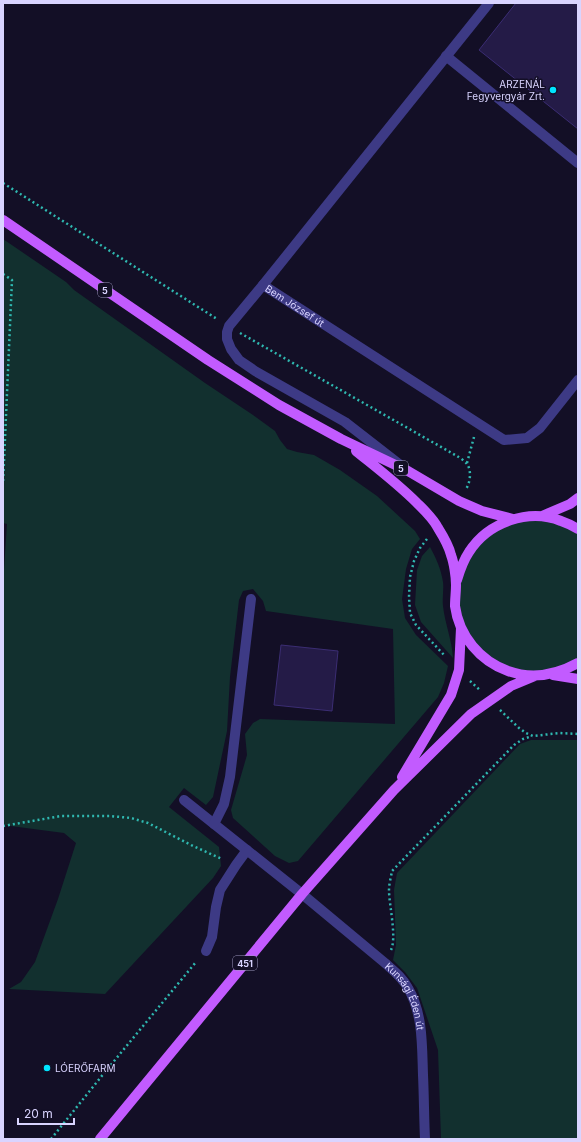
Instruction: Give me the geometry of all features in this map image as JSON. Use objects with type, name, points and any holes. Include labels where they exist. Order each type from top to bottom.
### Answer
[{"type":"main road","name":"5","points":[[3,220],[208,360],[279,405],[341,439],[408,471],[459,501],[482,511],[513,519]]},
{"type":"main road","name":"5","points":[[341,439],[394,481],[426,512],[437,526],[451,555],[456,584],[455,606],[462,628],[471,644],[483,657],[499,668],[516,674],[535,676],[566,670],[578,663]]},
{"type":"main road","points":[[542,516],[570,504],[578,498]]},
{"type":"main road","name":"5","points":[[456,584],[461,566],[470,550],[481,537],[496,526],[513,519],[527,516],[542,516],[560,520],[578,529]]},
{"type":"main road","name":"451","points":[[394,790],[451,696],[459,670],[462,628]]},
{"type":"main road","name":"5","points":[[551,674],[578,679]]},
{"type":"main road","name":"451","points":[[100,1139],[302,894],[394,790],[471,714],[511,686],[535,676]]},
{"type":"street","points":[[263,286],[489,3]]},
{"type":"street","points":[[446,56],[578,162]]},
{"type":"street","name":"Bem József út","points":[[408,471],[345,422],[255,371],[240,360],[231,349],[227,339],[229,326],[263,286],[504,440],[527,438],[540,428]]},
{"type":"street","points":[[540,428],[578,380]]},
{"type":"street","points":[[540,428],[578,388]]},
{"type":"street","points":[[214,824],[224,804],[230,777],[251,599]]},
{"type":"street","name":"Kunsági Éden út","points":[[184,800],[302,894],[385,963],[398,974],[408,988],[419,1015],[422,1046],[425,1139]]},
{"type":"street","points":[[206,951],[212,937],[216,906],[220,890],[247,850]]},
{"type":"path","points":[[3,274],[12,280],[3,484]]},
{"type":"path","points":[[467,463],[478,424]]},
{"type":"path","points":[[385,963],[393,946],[393,925],[389,889],[392,871],[514,745],[523,739],[533,736]]},
{"type":"path","points":[[3,826],[61,816],[110,816],[131,818],[148,823],[193,846],[236,865]]},
{"type":"path","points":[[51,1139],[206,951]]},
{"type":"green space","points":[[3,239],[66,282],[74,290],[275,431],[287,449],[314,455],[340,470],[377,496],[415,531],[420,539],[412,549],[406,569],[402,599],[405,618],[416,635],[448,666],[444,683],[438,697],[298,861],[289,863],[275,856],[233,818],[231,810],[247,755],[245,734],[253,723],[260,719],[395,724],[393,629],[266,611],[263,601],[253,589],[243,591],[239,600],[230,677],[227,731],[213,797],[206,805],[184,788],[169,807],[219,847],[221,866],[213,878],[105,994],[9,989],[21,982],[35,962],[58,899],[76,843],[64,833],[3,825],[3,584],[7,524],[3,523]]},
{"type":"green space","points":[[540,518],[578,532],[578,659],[560,669],[524,673],[490,660],[466,632],[461,620],[458,585],[471,551],[502,526]]},
{"type":"green space","points":[[430,547],[442,577],[443,606],[453,658],[421,622],[415,605],[417,570],[422,556]]},
{"type":"green space","points":[[531,740],[578,740],[578,1139],[441,1139],[438,1050],[417,988],[405,972],[393,960],[396,945],[394,890],[397,873],[520,744]]},
{"type":"building","name":"ARZENÁL Fegyvergyár Zrt.","points":[[516,3],[578,3],[578,129],[479,50]]},
{"type":"building","points":[[281,645],[338,651],[332,711],[274,705]]},
{"type":"place","name":"ARZENÁL Fegyvergyár Zrt.","points":[[553,90]]},
{"type":"place","name":"LÓERŐFARM","points":[[47,1068]]}]
